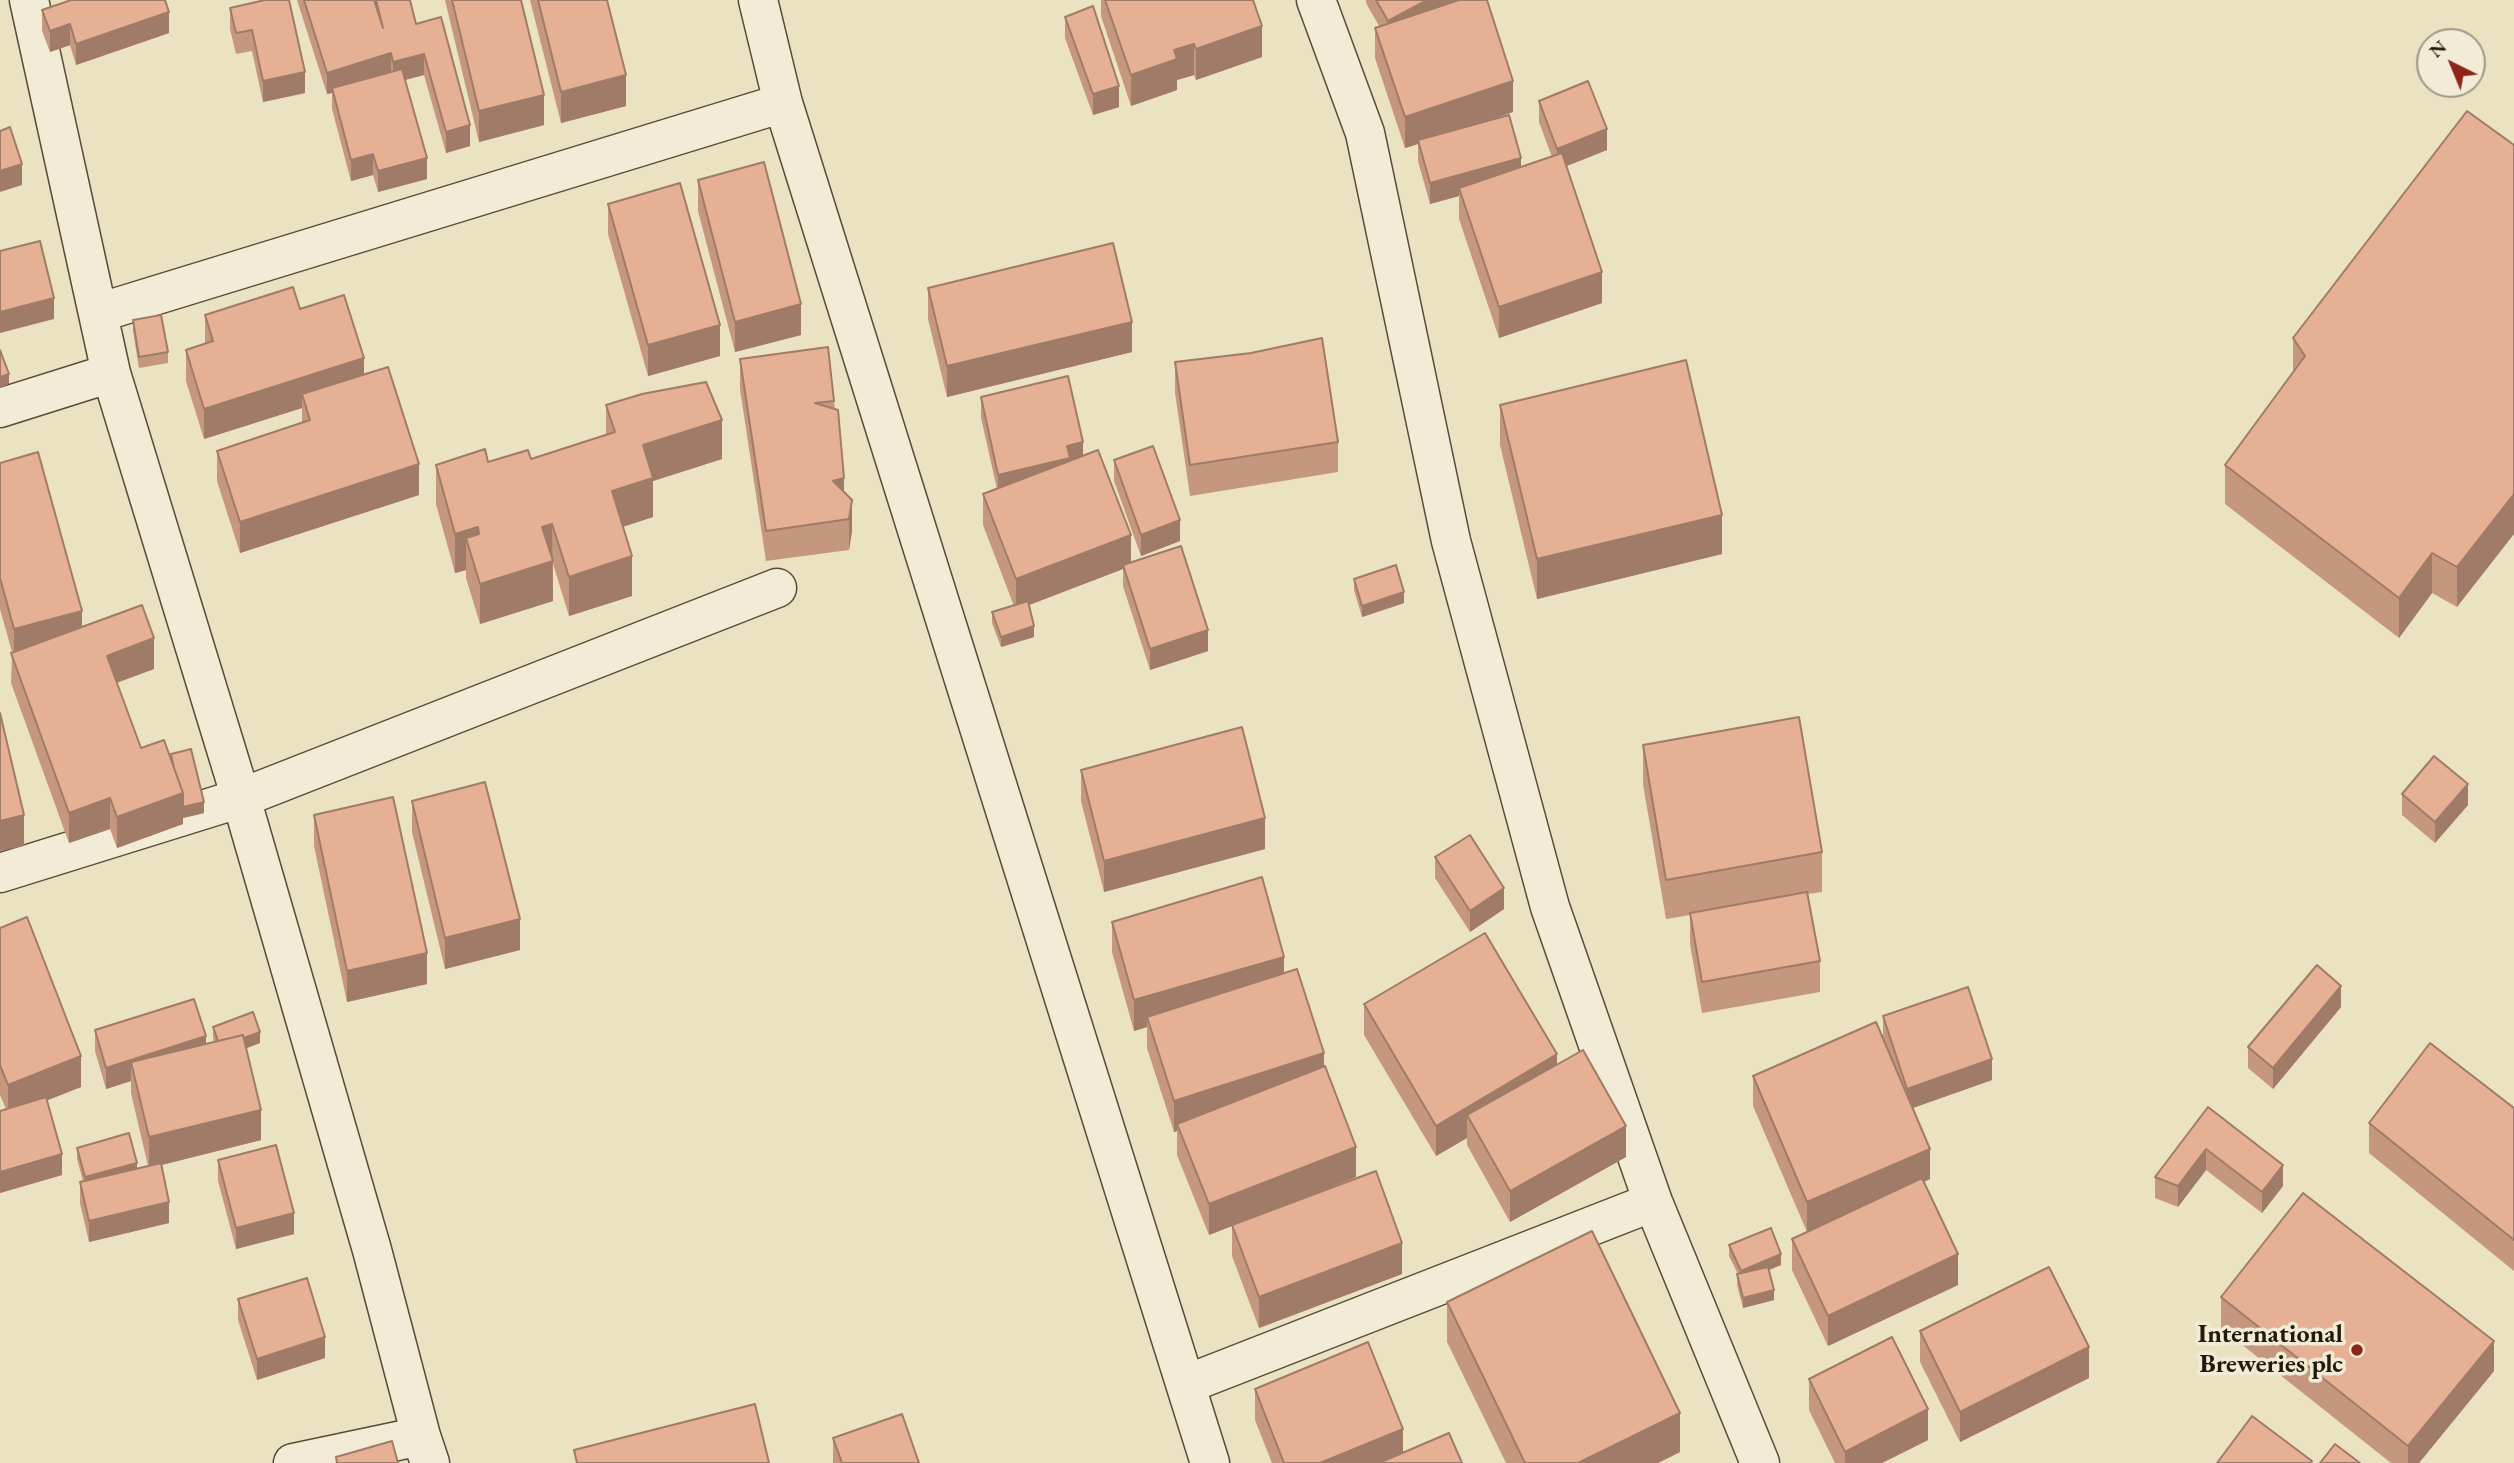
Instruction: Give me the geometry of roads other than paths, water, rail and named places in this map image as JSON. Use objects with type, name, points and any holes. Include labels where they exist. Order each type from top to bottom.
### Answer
[{"type":"street","points":[[29,0],[111,373],[241,798],[372,1250],[425,1450]]},
{"type":"street","points":[[758,0],[783,103],[1210,1463]]},
{"type":"street","points":[[1316,0],[1365,133],[1451,541],[1550,907],[1653,1202],[1760,1463]]},
{"type":"street","points":[[98,313],[783,103]]},
{"type":"street","points":[[0,408],[111,373]]},
{"type":"street","points":[[0,873],[241,798],[777,587]]},
{"type":"street","points":[[1187,1384],[1653,1202]]},
{"type":"street","points":[[292,1463],[425,1450]]},
{"type":"street","points":[[341,1463],[425,1450]]},
{"type":"place","name":"International Breweries plc","points":[[2357,1350]]}]
